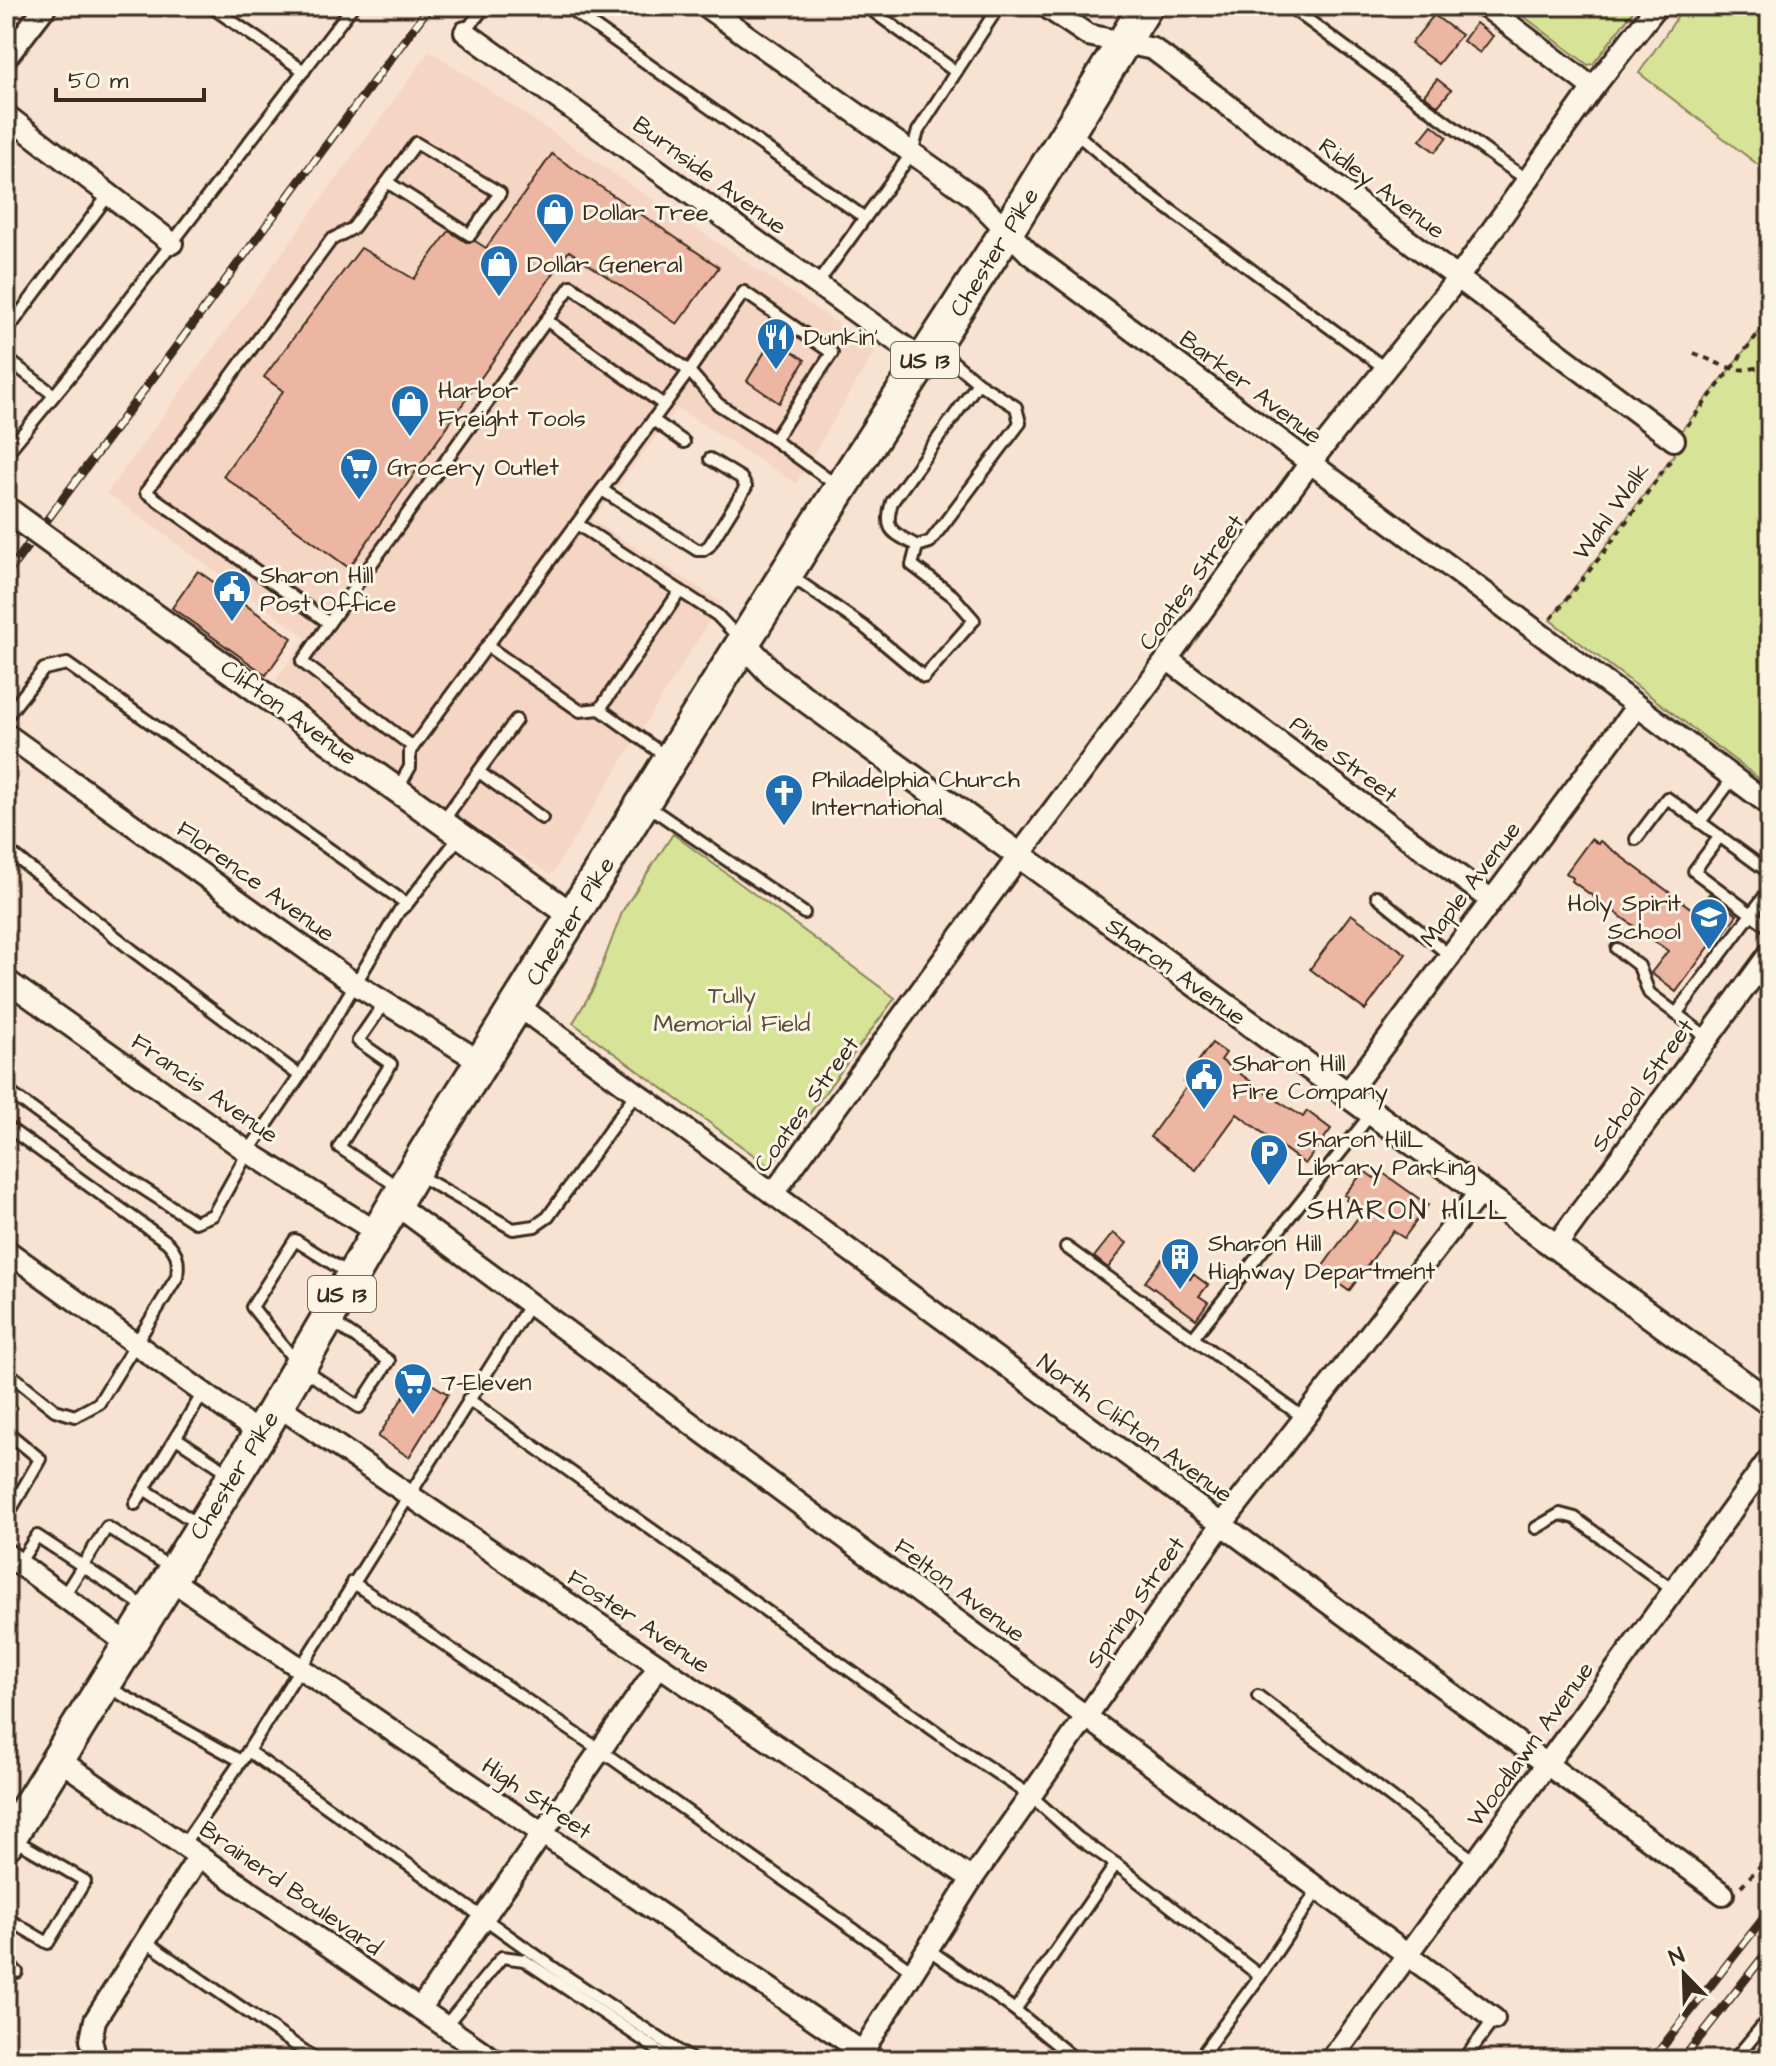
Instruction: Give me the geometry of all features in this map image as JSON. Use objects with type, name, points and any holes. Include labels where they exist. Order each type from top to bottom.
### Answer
[{"type":"main road","name":"Chester Pike","points":[[9,1833],[260,1434],[481,1062],[1146,6]]},
{"type":"street","points":[[6,58],[46,6]]},
{"type":"street","name":"Barker Avenue","points":[[705,6],[974,197],[1030,254],[1770,805]]},
{"type":"street","name":"Ridley Avenue","points":[[1045,6],[1082,32],[1153,49],[1674,440]]},
{"type":"street","points":[[1485,6],[1593,88]]},
{"type":"street","name":"Coates Street","points":[[773,1194],[1310,463],[1458,278],[1593,88],[1657,6]]},
{"type":"street","name":"Burnside Avenue","points":[[465,32],[817,284],[929,353]]},
{"type":"street","points":[[6,115],[172,243]]},
{"type":"street","name":"Clifton Avenue","points":[[13,515],[573,916]]},
{"type":"street","name":"Sharon Avenue","points":[[743,643],[775,677],[1018,857],[1770,1403]]},
{"type":"street","name":"Pine Street","points":[[1167,659],[1490,899]]},
{"type":"street","name":"Maple Avenue","points":[[1347,1094],[1637,706]]},
{"type":"street","name":"Florence Avenue","points":[[6,734],[355,984],[481,1062]]},
{"type":"street","name":"School Street","points":[[1555,1247],[1770,953]]},
{"type":"street","name":"Francis Avenue","points":[[6,980],[248,1152],[378,1233]]},
{"type":"street","name":"North Clifton Avenue","points":[[517,1005],[1723,1894]]},
{"type":"street","name":"Felton Avenue","points":[[403,1189],[530,1304],[1494,2019]]},
{"type":"street","name":"Spring Street","points":[[865,2057],[972,1879],[1222,1524],[1480,1192]]},
{"type":"street","points":[[6,1250],[260,1434]]},
{"type":"street","name":"Foster Avenue","points":[[277,1405],[972,1879]]},
{"type":"street","name":"Woodlawn Avenue","points":[[1331,2060],[1410,1956],[1770,1458]]},
{"type":"street","points":[[12,1558],[129,1645]]},
{"type":"street","name":"High Street","points":[[173,1575],[299,1667],[865,2057]]},
{"type":"street","points":[[420,2009],[659,1666]]},
{"type":"street","name":"Brainerd Boulevard","points":[[58,1759],[445,2026],[472,2054],[494,2060]]},
{"type":"street","points":[[96,2060],[91,2040],[95,2020],[145,1941],[191,1850]]},
{"type":"lane","points":[[210,6],[304,71]]},
{"type":"lane","points":[[6,454],[353,6]]},
{"type":"lane","points":[[465,32],[485,6]]},
{"type":"lane","points":[[566,6],[865,218]]},
{"type":"lane","points":[[866,6],[956,72]]},
{"type":"lane","points":[[817,284],[912,153],[918,131],[999,6]]},
{"type":"lane","points":[[1289,6],[1528,180]]},
{"type":"lane","points":[[1071,129],[1139,187],[1386,369]]},
{"type":"lane","points":[[329,623],[146,492],[331,240],[353,228],[387,182],[416,143],[500,193],[470,235],[387,182]]},
{"type":"lane","points":[[6,332],[110,193]]},
{"type":"lane","points":[[413,747],[302,662],[571,286],[689,371],[718,404],[841,488]]},
{"type":"lane","points":[[397,790],[410,767],[410,751],[744,292],[832,353],[774,440]]},
{"type":"lane","points":[[546,320],[664,405]]},
{"type":"lane","points":[[929,353],[978,383],[1016,407],[1020,423],[930,542],[917,546],[888,526],[892,502],[978,383]]},
{"type":"lane","points":[[6,355],[54,395]]},
{"type":"lane","points":[[653,420],[684,442]]},
{"type":"lane","points":[[602,490],[697,550],[703,550],[709,546],[746,487],[741,478],[710,459]]},
{"type":"lane","points":[[577,524],[717,615],[743,643]]},
{"type":"lane","points":[[787,573],[863,626],[924,677],[974,620],[953,596],[912,565],[917,546]]},
{"type":"lane","points":[[600,709],[680,591]]},
{"type":"lane","points":[[487,646],[580,711],[600,709],[670,760]]},
{"type":"lane","points":[[6,717],[44,669],[67,664],[407,904]]},
{"type":"lane","points":[[6,1090],[130,1180],[195,1222],[213,1215],[248,1152],[300,1076],[399,911],[407,904],[452,829],[479,772],[516,720]]},
{"type":"lane","points":[[479,772],[542,818]]},
{"type":"lane","points":[[1700,822],[1733,778]]},
{"type":"lane","points":[[1636,839],[1667,798],[1770,873]]},
{"type":"lane","points":[[643,803],[804,913]]},
{"type":"lane","points":[[1720,836],[1694,871],[1770,928]]},
{"type":"lane","points":[[6,849],[132,950],[300,1076]]},
{"type":"lane","points":[[1676,1014],[1770,889]]},
{"type":"lane","points":[[1377,896],[1449,955]]},
{"type":"lane","points":[[1617,949],[1639,966],[1649,993],[1708,1038]]},
{"type":"lane","points":[[385,1002],[358,1041],[391,1064],[339,1147],[403,1189],[513,1229],[535,1226],[548,1217],[636,1093]]},
{"type":"lane","points":[[1193,1338],[1372,1113]]},
{"type":"lane","points":[[6,1126],[176,1251],[177,1277],[99,1403],[75,1416],[55,1410],[6,1371]]},
{"type":"lane","points":[[328,1318],[389,1361],[359,1407],[300,1367],[252,1307],[295,1240],[353,1276]]},
{"type":"lane","points":[[1066,1247],[1304,1418]]},
{"type":"lane","points":[[191,1850],[299,1667],[530,1304]]},
{"type":"lane","points":[[135,1504],[203,1393]]},
{"type":"lane","points":[[468,1399],[1031,1796],[1078,1838],[1260,1976]]},
{"type":"lane","points":[[6,1431],[40,1459],[6,1518]]},
{"type":"lane","points":[[176,1438],[234,1476]]},
{"type":"lane","points":[[144,1489],[202,1527]]},
{"type":"lane","points":[[1536,1528],[1560,1514],[1575,1518],[1674,1591]]},
{"type":"lane","points":[[63,1597],[107,1527],[173,1575]]},
{"type":"lane","points":[[12,1558],[37,1536],[150,1611]]},
{"type":"lane","points":[[352,1582],[600,1750],[914,1972]]},
{"type":"lane","points":[[104,1685],[241,1761]]},
{"type":"lane","points":[[1258,1696],[1477,1863]]},
{"type":"lane","points":[[248,1751],[561,1973],[692,2060]]},
{"type":"lane","points":[[6,1918],[48,1943],[85,1881],[9,1833]]},
{"type":"lane","points":[[1015,2010],[1116,1864]]},
{"type":"lane","points":[[1198,2060],[1319,1888]]},
{"type":"lane","points":[[145,1941],[317,2060]]},
{"type":"lane","points":[[928,1949],[1015,2010],[1076,2060]]},
{"type":"lane","points":[[445,2026],[502,1957],[524,1960],[673,2060]]},
{"type":"lane","points":[[6,1965],[17,1972]]},
{"type":"lane","points":[[1734,2060],[1770,2017]]},
{"type":"lane","points":[[1464,2060],[1494,2019]]},
{"type":"path","name":"Wahl Walk","points":[[1539,633],[1608,547],[1674,455],[1674,440],[1701,410],[1770,318]]},
{"type":"path","points":[[1694,353],[1731,368],[1750,371],[1770,363]]},
{"type":"path","points":[[1723,1894],[1730,1883],[1738,1889],[1770,1856]]},
{"type":"shaded area","points":[[430,51],[876,349],[796,483],[677,408],[592,520],[721,602],[551,875],[433,799],[275,681],[307,638],[107,493]]},
{"type":"green space","points":[[1510,6],[1637,6],[1593,64],[1588,65]]},
{"type":"green space","points":[[1685,6],[1770,6],[1770,174],[1639,73]]},
{"type":"green space","points":[[1770,318],[1770,787],[1550,620],[1674,455],[1674,440]]},
{"type":"green space","name":"Tully Memorial Field","points":[[673,834],[895,998],[770,1167],[573,1023],[593,989],[623,910]]},
{"type":"building","points":[[1434,15],[1461,35],[1438,64],[1411,44]]},
{"type":"building","points":[[1476,23],[1493,36],[1480,53],[1463,41]]},
{"type":"building","points":[[1437,79],[1451,90],[1438,106],[1424,95]]},
{"type":"building","points":[[1432,125],[1447,137],[1435,152],[1420,140]]},
{"type":"building","points":[[552,154],[719,267],[677,324],[569,251],[349,568],[223,476],[283,391],[264,377],[361,248],[414,279],[449,231],[466,242],[475,241],[486,248]]},
{"type":"building","name":"Dunkin'","points":[[773,338],[805,360],[779,403],[747,381]]},
{"type":"building","name":"Sharon Hill Post Office","points":[[198,571],[292,638],[266,675],[172,608]]},
{"type":"building","points":[[1591,839],[1598,844],[1600,841],[1696,912],[1709,894],[1737,915],[1723,934],[1720,932],[1676,992],[1651,973],[1668,951],[1572,881],[1573,878],[1566,873]]},
{"type":"building","points":[[1351,914],[1406,954],[1365,1010],[1310,969]]},
{"type":"building","name":"Sharon Hill Fire Company","points":[[1212,1043],[1226,1053],[1221,1060],[1303,1117],[1307,1111],[1331,1129],[1305,1164],[1237,1114],[1196,1170],[1150,1137],[1188,1085],[1183,1082]]},
{"type":"building","points":[[1364,1171],[1374,1178],[1380,1171],[1428,1205],[1404,1238],[1393,1231],[1349,1291],[1320,1270],[1362,1212],[1344,1195]]},
{"type":"building","points":[[1113,1233],[1127,1243],[1108,1268],[1094,1257]]},
{"type":"building","name":"Sharon Hill Highway Department","points":[[1162,1259],[1190,1279],[1193,1274],[1208,1285],[1199,1296],[1208,1302],[1196,1319],[1145,1282]]},
{"type":"building","name":"7-Eleven","points":[[417,1375],[448,1394],[409,1457],[378,1437]]},
{"type":"railway","points":[[6,575],[430,6]]},
{"type":"railway","points":[[1652,2060],[1770,1910]]},
{"type":"railway","points":[[1682,2060],[1770,1948]]},
{"type":"place","name":"Dollar Tree","points":[[555,246]]},
{"type":"place","name":"Dollar General","points":[[499,298]]},
{"type":"place","name":"Dunkin'","points":[[776,371]]},
{"type":"place","name":"Harbor Freight Tools","points":[[410,438]]},
{"type":"place","name":"Grocery Outlet","points":[[359,501]]},
{"type":"place","name":"Sharon Hill Post Office","points":[[232,623]]},
{"type":"place","name":"Philadelphia Church International","points":[[784,827]]},
{"type":"place","name":"Holy Spirit School","points":[[1709,951]]},
{"type":"place","name":"Sharon Hill Fire Company","points":[[1204,1111]]},
{"type":"place","name":"Sharon HilL Library Parking","points":[[1269,1187]]},
{"type":"place","name":"Sharon Hill Highway Department","points":[[1180,1291]]},
{"type":"place","name":"7-Eleven","points":[[413,1416]]},
{"type":"district","name":"SHARON HILL","points":[[1408,1209]]}]
